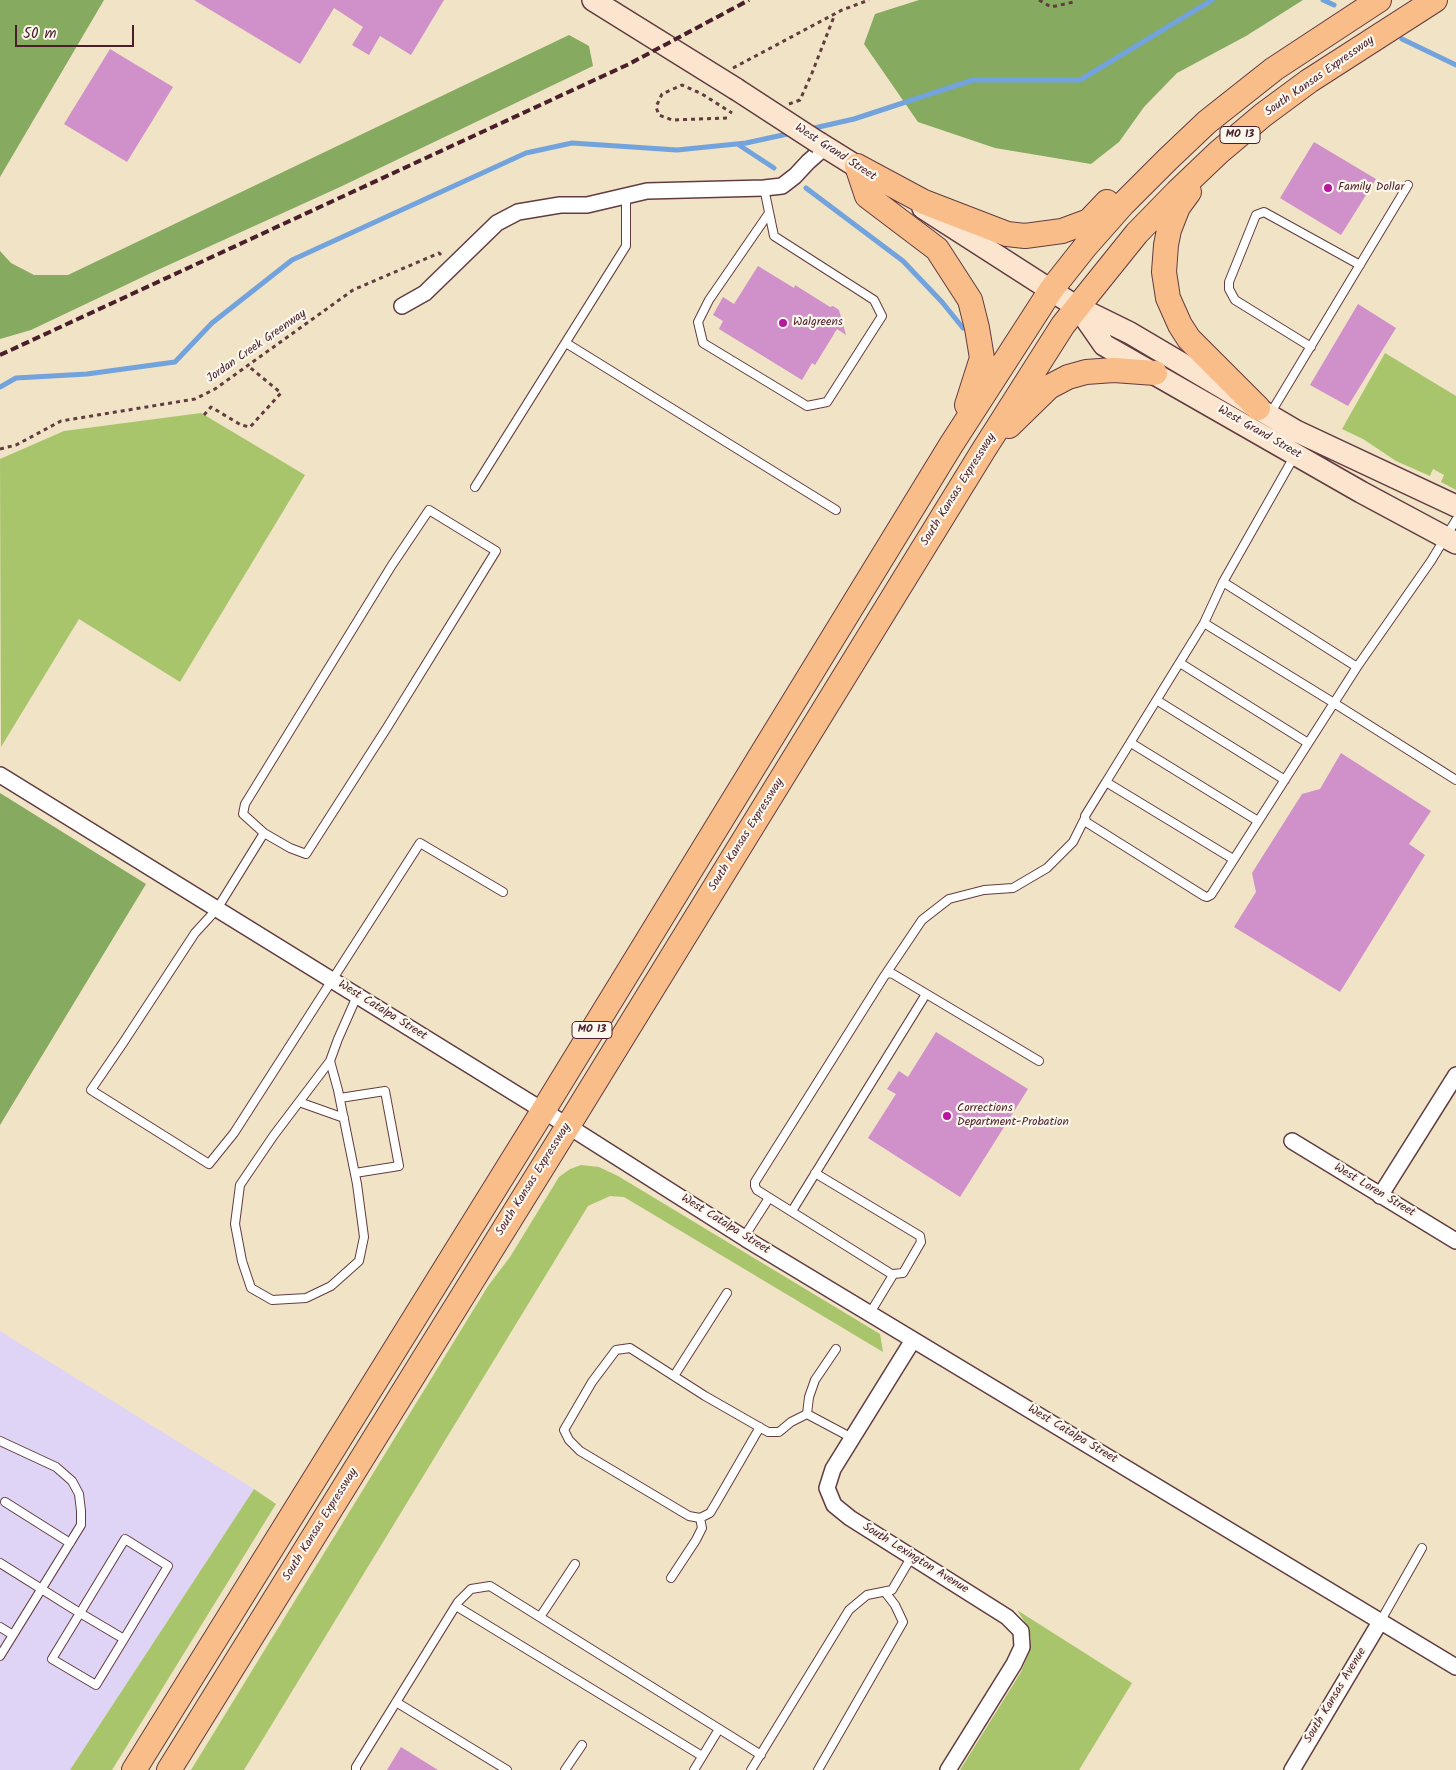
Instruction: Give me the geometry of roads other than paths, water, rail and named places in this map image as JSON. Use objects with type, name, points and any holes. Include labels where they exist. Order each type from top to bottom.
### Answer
[{"type":"main road","name":"West Grand Street","points":[[593,0],[731,80],[822,145],[1077,307],[1130,333],[1263,412],[1301,445],[1456,506]]},
{"type":"main road","name":"MO 13","points":[[134,1770],[951,445],[1051,290],[1085,247],[1123,204],[1186,141],[1228,104],[1274,69],[1379,0]]},
{"type":"main road","name":"South Kansas Expressway","points":[[169,1770],[983,451],[1042,356],[1077,307],[1137,233],[1219,152],[1309,81],[1435,0]]},
{"type":"main road","points":[[856,166],[924,202],[1007,234],[1025,236],[1062,231],[1089,221],[1143,165],[1186,141]]},
{"type":"main road","points":[[1219,152],[1187,194],[1176,212],[1166,245],[1164,272],[1166,287],[1173,311],[1189,339],[1263,412]]},
{"type":"main road","points":[[856,166],[867,196],[937,249],[970,300],[982,358],[969,401],[951,445]]},
{"type":"main road","name":"West Grand Street","points":[[1077,307],[1104,345],[1155,373],[1301,445],[1453,534]]},
{"type":"main road","points":[[983,451],[1049,387],[1068,377],[1086,372],[1114,370],[1155,373]]},
{"type":"street","points":[[402,306],[425,293],[497,223],[518,212],[560,205],[586,205],[647,191],[782,186],[795,176],[822,145]]},
{"type":"street","name":"West Catalpa Street","points":[[0,775],[744,1237],[1456,1667]]},
{"type":"street","points":[[1380,1196],[1456,1075]]},
{"type":"street","name":"West Loren Street","points":[[1292,1141],[1456,1241]]},
{"type":"street","name":"South Lexington Avenue","points":[[913,1340],[833,1469],[827,1488],[834,1505],[850,1518],[1007,1616],[1021,1630],[1022,1647],[1014,1664],[948,1770]]},
{"type":"street","name":"South Kansas Avenue","points":[[1292,1770],[1380,1622]]},
{"type":"lane","points":[[1263,412],[1311,347],[1408,185]]},
{"type":"lane","points":[[764,188],[774,236],[874,300],[882,316],[827,402],[807,406],[703,343],[698,322],[709,300],[769,213]]},
{"type":"lane","points":[[474,487],[626,246],[626,196]]},
{"type":"lane","points":[[1311,347],[1235,300],[1229,289],[1229,282],[1256,215],[1264,212],[1360,266]]},
{"type":"lane","points":[[566,343],[836,510]]},
{"type":"lane","points":[[815,1173],[920,1236],[921,1242],[902,1273],[893,1274],[769,1198],[757,1190],[754,1186],[755,1182],[885,974],[922,920],[949,899],[984,890],[1013,888],[1047,868],[1072,842],[1106,782],[1158,701],[1204,623],[1223,582],[1301,445]]},
{"type":"lane","points":[[429,510],[496,551],[306,854],[290,848],[264,833],[243,814],[245,804],[387,573],[429,510]]},
{"type":"lane","points":[[1084,820],[1204,896],[1208,897],[1211,895],[1357,667],[1453,534]]},
{"type":"lane","points":[[1223,582],[1357,667]]},
{"type":"lane","points":[[1204,623],[1456,780]]},
{"type":"lane","points":[[1180,663],[1308,743]]},
{"type":"lane","points":[[1158,701],[1285,780]]},
{"type":"lane","points":[[1131,743],[1258,821]]},
{"type":"lane","points":[[1106,782],[1233,859]]},
{"type":"lane","points":[[264,833],[217,909],[195,933],[91,1090],[209,1164],[234,1132],[333,981],[420,843],[503,892]]},
{"type":"lane","points":[[885,974],[893,974],[1039,1061]]},
{"type":"lane","points":[[792,1211],[926,994]]},
{"type":"lane","points":[[330,1062],[340,1098],[355,1174],[364,1237],[359,1261],[331,1286],[306,1298],[272,1300],[252,1288],[242,1261],[235,1224],[240,1185],[330,1062],[357,996]]},
{"type":"lane","points":[[340,1098],[385,1091],[399,1166],[355,1174]]},
{"type":"lane","points":[[299,1102],[344,1118]]},
{"type":"lane","points":[[744,1237],[769,1198]]},
{"type":"lane","points":[[870,1313],[893,1274]]},
{"type":"lane","points":[[674,1376],[727,1293]]},
{"type":"lane","points":[[760,1428],[710,1513],[700,1518],[689,1516],[580,1451],[569,1440],[564,1430],[592,1382],[616,1350],[630,1348],[705,1396],[768,1432],[779,1432],[791,1422],[807,1414]]},
{"type":"lane","points":[[807,1414],[809,1397],[815,1380],[836,1349]]},
{"type":"lane","points":[[807,1414],[852,1438]]},
{"type":"lane","points":[[0,1441],[56,1467],[72,1481],[79,1494],[81,1510],[80,1526],[0,1656]]},
{"type":"lane","points":[[5,1502],[70,1543]]},
{"type":"lane","points":[[671,1578],[702,1528],[700,1518]]},
{"type":"lane","points":[[125,1539],[168,1566],[124,1639],[96,1685],[52,1659],[125,1539]]},
{"type":"lane","points":[[1380,1622],[1422,1548]]},
{"type":"lane","points":[[751,1770],[849,1610],[867,1595],[892,1590],[912,1556]]},
{"type":"lane","points":[[0,1564],[124,1639]]},
{"type":"lane","points":[[540,1617],[575,1564]]},
{"type":"lane","points":[[356,1770],[356,1767],[456,1606],[471,1589],[490,1586],[761,1755]]},
{"type":"lane","points":[[818,1770],[903,1622],[886,1592]]},
{"type":"lane","points":[[456,1606],[702,1756]]},
{"type":"lane","points":[[0,1627],[13,1635]]},
{"type":"lane","points":[[396,1702],[507,1770]]},
{"type":"lane","points":[[694,1770],[719,1729]]},
{"type":"lane","points":[[565,1770],[582,1745]]},
{"type":"waterway","points":[[810,129],[854,119],[973,80],[1080,80],[1212,0]]},
{"type":"waterway","points":[[1323,0],[1334,5]]},
{"type":"waterway","points":[[1402,39],[1456,65]]},
{"type":"waterway","points":[[0,387],[16,378],[87,374],[175,362],[212,323],[292,260],[526,153],[572,143],[677,150],[746,143],[792,133]]},
{"type":"waterway","points":[[739,145],[774,168]]},
{"type":"waterway","points":[[806,188],[903,261],[942,302],[963,328]]},
{"type":"railway","points":[[0,355],[629,64],[749,0]]},
{"type":"place","name":"Family Dollar","points":[[1328,188]]},
{"type":"place","name":"Walgreens","points":[[783,323]]},
{"type":"place","name":"Corrections Department-Probation","points":[[947,1116]]}]
